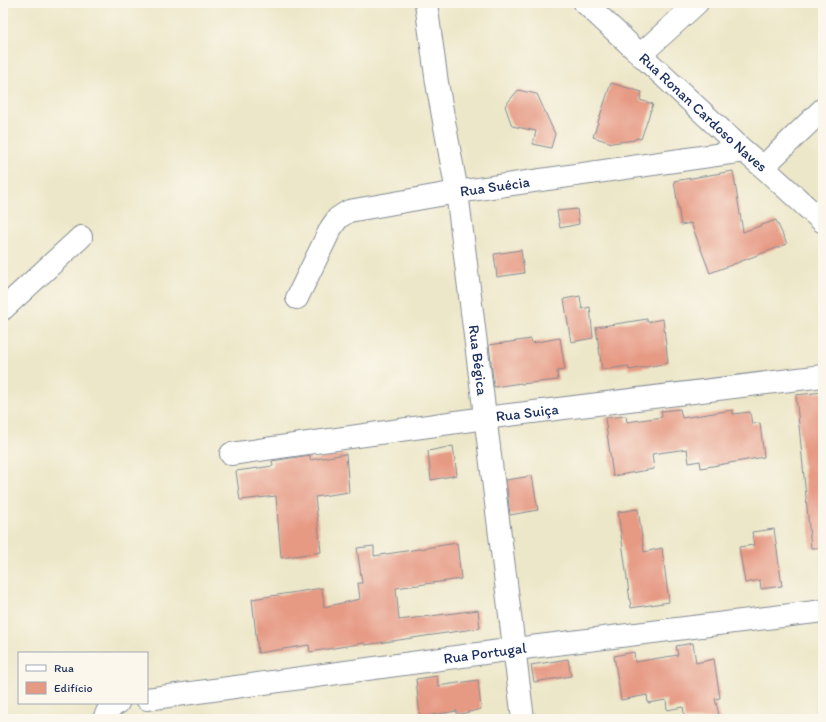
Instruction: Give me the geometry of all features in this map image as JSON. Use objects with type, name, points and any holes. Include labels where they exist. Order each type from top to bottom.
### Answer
[{"type":"street","name":"Rua Bégica","points":[[426,3],[437,83],[457,192],[484,418],[523,719]]},
{"type":"street","name":"Rua Ronan Cardoso Naves","points":[[585,3],[744,151],[823,222]]},
{"type":"street","points":[[640,55],[697,3]]},
{"type":"street","points":[[763,167],[823,109]]},
{"type":"street","name":"Rua Suécia","points":[[297,298],[331,228],[338,218],[349,211],[457,192],[744,151]]},
{"type":"street","points":[[3,309],[81,237]]},
{"type":"street","name":"Rua Suiça","points":[[231,454],[484,418],[823,376]]},
{"type":"street","name":"Rua Portugal","points":[[148,699],[515,649],[823,611]]},
{"type":"street","points":[[104,719],[109,708],[116,704]]},
{"type":"building","points":[[611,83],[642,92],[640,100],[653,104],[641,139],[636,138],[635,140],[612,143],[593,137]]},
{"type":"building","points":[[518,90],[537,94],[555,134],[551,148],[533,144],[536,131],[512,126],[505,106]]},
{"type":"building","points":[[733,171],[743,232],[776,220],[787,244],[710,273],[691,223],[681,225],[674,181]]},
{"type":"building","points":[[577,209],[579,224],[560,228],[557,211]]},
{"type":"building","points":[[521,250],[524,273],[497,277],[494,254]]},
{"type":"building","points":[[580,296],[582,309],[590,307],[593,338],[571,342],[564,299]]},
{"type":"building","points":[[647,319],[647,322],[663,319],[668,363],[629,370],[628,366],[602,370],[596,327]]},
{"type":"building","points":[[560,338],[565,370],[557,371],[558,380],[494,387],[489,345],[531,339],[532,343]]},
{"type":"building","points":[[823,392],[823,548],[811,548],[796,395]]},
{"type":"building","points":[[680,409],[682,418],[733,410],[733,414],[750,412],[752,424],[760,423],[764,457],[701,468],[700,461],[689,463],[687,449],[652,454],[654,469],[613,476],[605,418],[626,416],[627,422],[662,417],[661,411]]},
{"type":"building","points":[[453,446],[457,475],[431,480],[428,451]]},
{"type":"building","points":[[346,454],[349,492],[315,497],[321,552],[281,558],[276,496],[240,500],[236,471],[273,466],[272,461],[310,455],[310,460]]},
{"type":"building","points":[[532,476],[538,510],[510,515],[506,480]]},
{"type":"building","points":[[638,509],[644,552],[662,548],[669,602],[631,608],[618,512]]},
{"type":"building","points":[[774,529],[782,586],[761,589],[760,580],[745,583],[739,547],[754,545],[752,532]]},
{"type":"building","points":[[457,543],[461,579],[396,588],[399,620],[478,610],[480,628],[365,645],[364,643],[310,652],[309,645],[258,653],[252,599],[322,588],[324,607],[360,599],[358,583],[362,583],[357,548],[374,546],[374,556]]},
{"type":"building","points":[[693,643],[696,663],[714,659],[720,698],[715,699],[720,719],[685,719],[683,707],[667,710],[666,700],[648,703],[647,695],[621,700],[614,656],[634,652],[635,662],[678,655],[676,646]]},
{"type":"building","points":[[568,659],[571,676],[534,682],[531,665]]},
{"type":"building","points":[[437,676],[438,686],[478,680],[481,709],[457,715],[457,711],[420,717],[416,679]]}]
